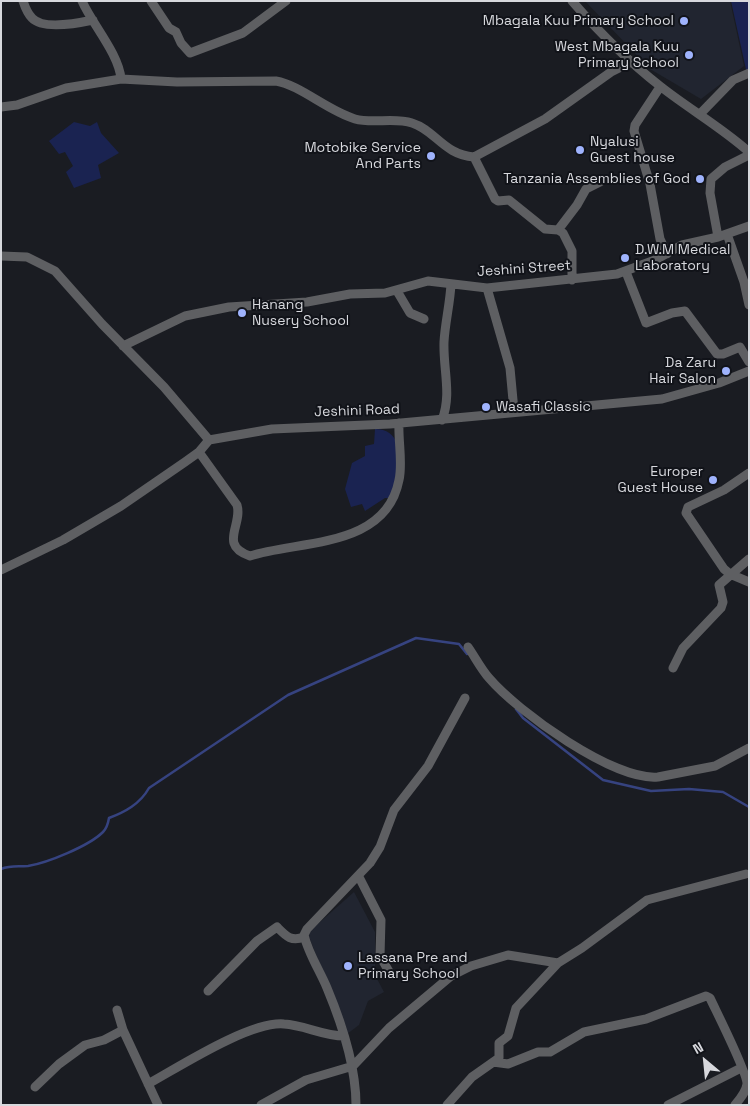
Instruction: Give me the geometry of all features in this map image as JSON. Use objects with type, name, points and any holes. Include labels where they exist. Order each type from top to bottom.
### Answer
[{"type":"street","points":[[23,1],[31,17],[38,22],[68,24],[94,20]]},
{"type":"street","points":[[82,1],[94,20],[121,73],[122,79]]},
{"type":"street","points":[[151,1],[169,28],[176,32],[181,43],[190,53],[243,33],[286,1]]},
{"type":"street","points":[[572,1],[631,62],[660,87],[730,135],[749,153],[725,167],[711,179],[710,193],[718,237]]},
{"type":"street","points":[[1,107],[17,105],[66,88],[122,79],[177,82],[282,82],[331,109],[354,119],[412,123],[462,156],[474,157],[545,119],[611,72],[631,62]]},
{"type":"street","points":[[700,114],[733,80],[749,73]]},
{"type":"street","points":[[660,87],[635,125],[634,131],[650,184],[660,239],[666,254]]},
{"type":"street","points":[[474,157],[495,199],[508,200],[545,229],[558,230],[563,233],[572,251],[572,280]]},
{"type":"street","points":[[558,230],[577,205],[586,189],[600,182]]},
{"type":"street","name":"Jeshini Street","points":[[123,346],[195,313],[229,307],[307,302],[350,294],[382,294],[428,281],[487,288],[572,280],[626,272],[682,246],[718,237],[749,226]]},
{"type":"street","points":[[727,234],[744,282],[749,304]]},
{"type":"street","points":[[1,256],[27,257],[55,271],[123,346],[164,387],[209,440],[199,452],[121,506],[63,540],[1,570]]},
{"type":"street","points":[[626,272],[645,322],[648,323],[672,313],[686,312],[717,354],[723,354],[740,347],[749,362]]},
{"type":"street","points":[[442,420],[448,399],[444,380],[444,340],[451,284]]},
{"type":"street","points":[[487,288],[510,368],[514,411]]},
{"type":"street","points":[[397,291],[410,313],[424,318]]},
{"type":"street","name":"Jeshini Road","points":[[209,440],[272,429],[442,420],[514,411],[662,399],[720,383],[749,371]]},
{"type":"street","points":[[199,452],[237,505],[238,511],[232,534],[233,540],[240,552],[250,556],[353,534],[374,523],[389,507],[400,479],[399,423]]},
{"type":"street","points":[[749,473],[724,490],[695,502],[686,510],[686,515],[700,531],[720,563],[730,574],[749,582]]},
{"type":"street","points":[[673,668],[683,648],[721,608],[723,602],[718,587],[749,558]]},
{"type":"street","points":[[468,647],[489,678],[510,699],[578,747],[614,767],[658,777],[716,766],[749,748]]},
{"type":"street","points":[[356,1105],[353,1066],[344,1036],[328,989],[304,938],[307,929],[359,877],[376,855],[394,810],[428,766],[465,698]]},
{"type":"street","points":[[447,1105],[472,1077],[499,1058],[499,1043],[508,1036],[514,1011],[558,963],[582,948],[647,900],[746,874]]},
{"type":"street","points":[[359,877],[381,920],[380,956],[391,975]]},
{"type":"street","points":[[208,991],[257,941],[277,927],[288,938],[299,940],[304,938]]},
{"type":"street","points":[[260,1105],[306,1080],[353,1066],[389,1028],[457,973],[496,957],[508,955],[558,963]]},
{"type":"street","points":[[492,1062],[508,1064],[538,1052],[550,1052],[584,1032],[646,1018],[706,996],[710,998],[747,1085],[736,1105]]},
{"type":"street","points":[[117,1010],[123,1030],[158,1105]]},
{"type":"street","points":[[148,1084],[258,1027],[284,1024],[334,1036],[344,1036]]},
{"type":"street","points":[[36,1088],[59,1064],[85,1045],[104,1040],[123,1030]]},
{"type":"street","points":[[668,1105],[741,1068]]},
{"type":"shaded area","name":"West Mbagala Kuu Primary School","points":[[585,1],[730,1],[744,66],[701,99],[650,69]]},
{"type":"shaded area","points":[[731,1],[749,1],[749,83]]},
{"type":"shaded area","points":[[74,122],[90,126],[97,122],[101,133],[119,153],[98,165],[101,178],[74,188],[66,172],[73,166],[65,152],[59,154],[49,141]]},
{"type":"shaded area","points":[[375,429],[383,430],[394,438],[399,450],[400,473],[390,498],[385,498],[365,511],[362,504],[351,507],[345,489],[352,463],[365,456],[365,446],[374,444]]},
{"type":"shaded area","name":"Lassana Pre and Primary School","points":[[354,892],[375,932],[375,975],[384,992],[368,1001],[359,1025],[347,1034],[309,937],[310,931]]},
{"type":"waterway","points":[[1,869],[28,866],[46,861],[88,843],[104,830],[109,818],[132,807],[149,788],[288,695],[416,638],[459,644],[467,654]]},
{"type":"waterway","points":[[516,709],[523,718],[603,780],[651,791],[689,789],[723,792],[749,807]]},
{"type":"place","name":"Mbagala Kuu Primary School","points":[[684,21]]},
{"type":"place","name":"West Mbagala Kuu Primary School","points":[[689,55]]},
{"type":"place","name":"Nyalusi Guest house","points":[[580,150]]},
{"type":"place","name":"Motobike Service And Parts","points":[[431,156]]},
{"type":"place","name":"Tanzania Assemblies of God","points":[[700,179]]},
{"type":"place","name":"D.W.M Medical Laboratory","points":[[625,258]]},
{"type":"place","name":"Hanang Nusery School","points":[[242,313]]},
{"type":"place","name":"Da Zaru Hair Salon","points":[[726,371]]},
{"type":"place","name":"Wasafi Classic","points":[[486,407]]},
{"type":"place","name":"Europer Guest House","points":[[713,480]]},
{"type":"place","name":"Lassana Pre and Primary School","points":[[348,966]]}]
